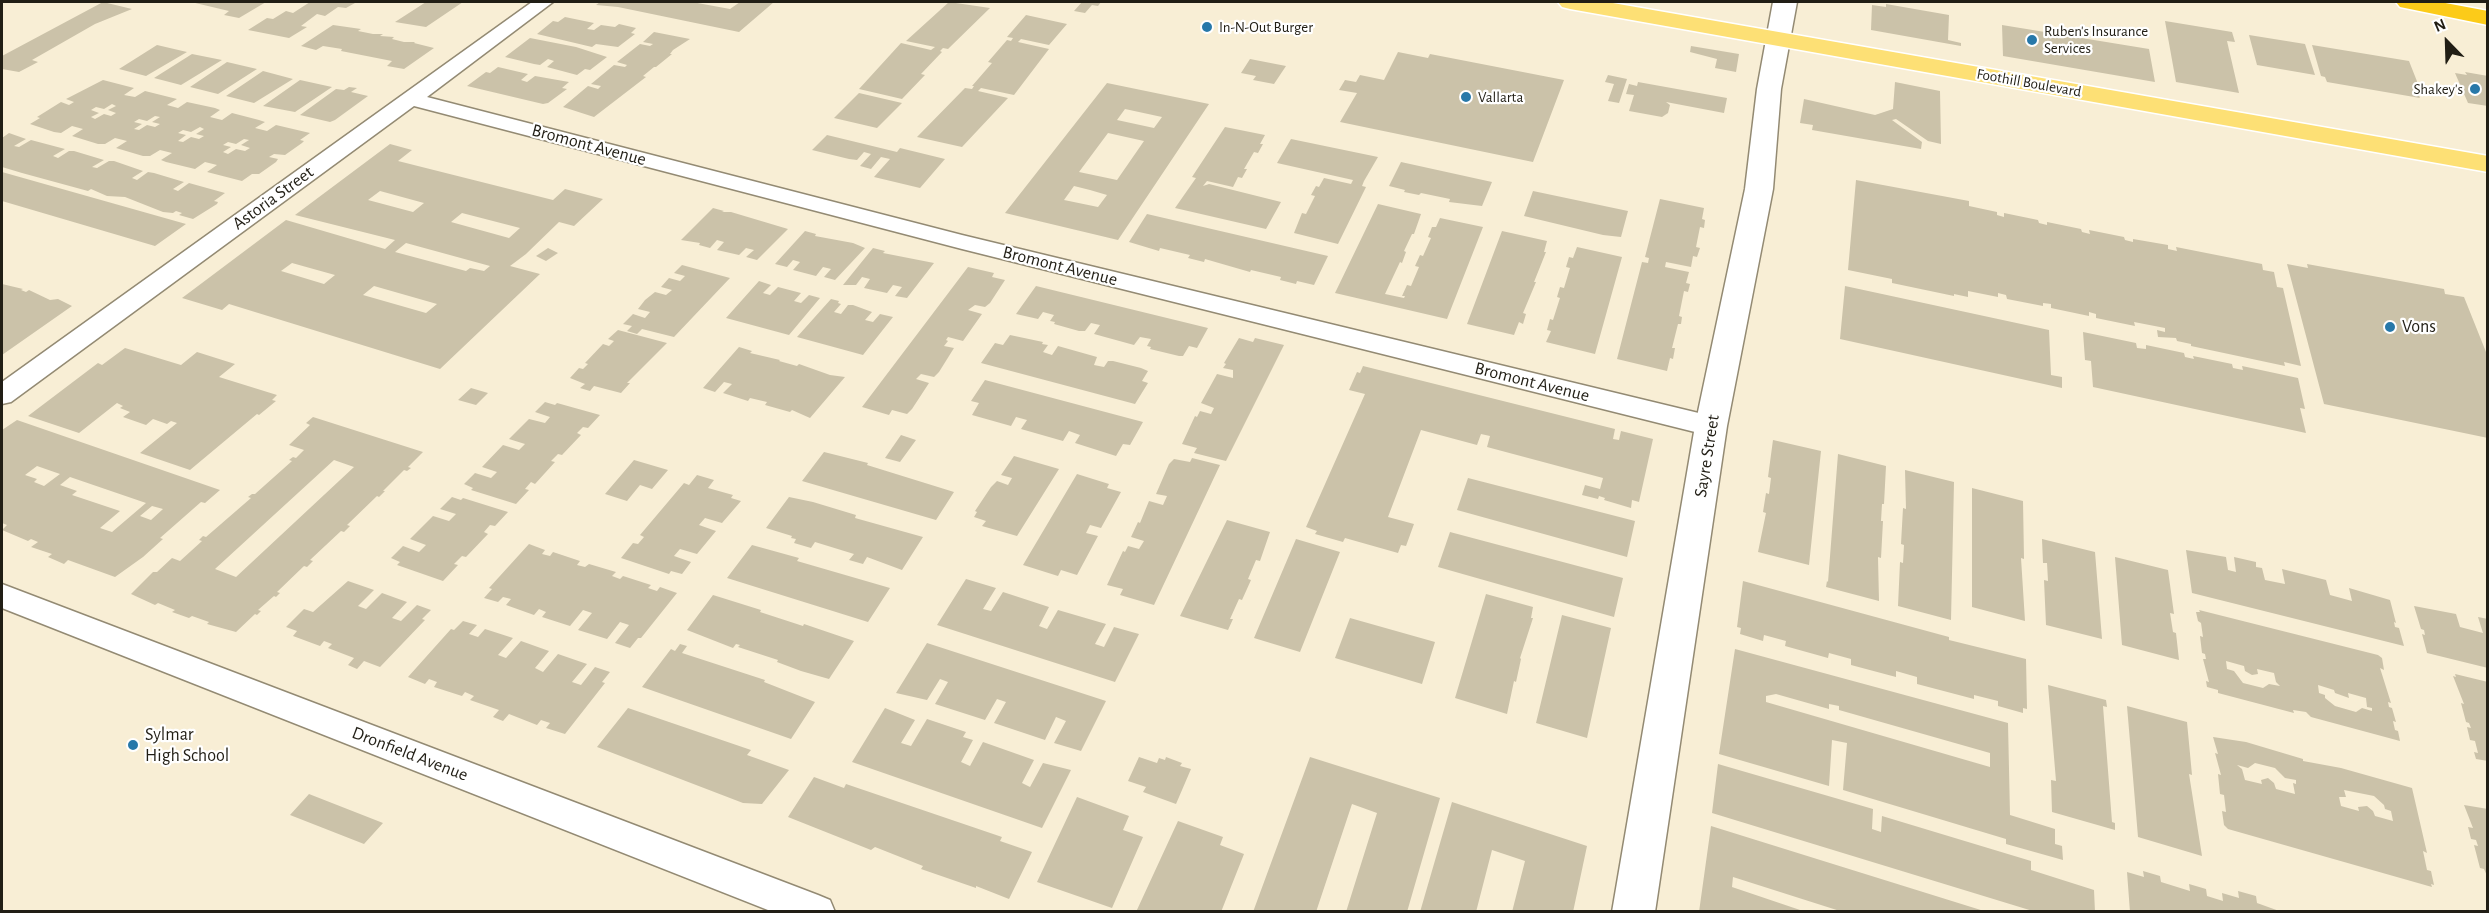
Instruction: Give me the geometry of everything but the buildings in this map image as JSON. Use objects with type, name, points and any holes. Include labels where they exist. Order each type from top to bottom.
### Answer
[{"type":"highway","points":[[2408,2],[2487,18]]},
{"type":"main road","name":"Foothill Boulevard","points":[[1570,2],[2487,164]]},
{"type":"street","name":"Astoria Street","points":[[2,395],[544,2]]},
{"type":"street","name":"Sayre Street","points":[[1633,912],[1711,426],[1759,189],[1768,100],[1785,2]]},
{"type":"street","name":"Bromont Avenue","points":[[411,99],[962,242],[1711,426]]},
{"type":"street","name":"Dronfield Avenue","points":[[2,596],[818,912]]},
{"type":"place","name":"In-N-Out Burger","points":[[1207,27]]},
{"type":"place","name":"Ruben's Insurance Services","points":[[2032,40]]},
{"type":"place","name":"Shakey's","points":[[2475,89]]},
{"type":"place","name":"Vallarta","points":[[1466,97]]},
{"type":"place","name":"Vons","points":[[2390,327]]},
{"type":"place","name":"Sylmar High School","points":[[133,745]]}]
